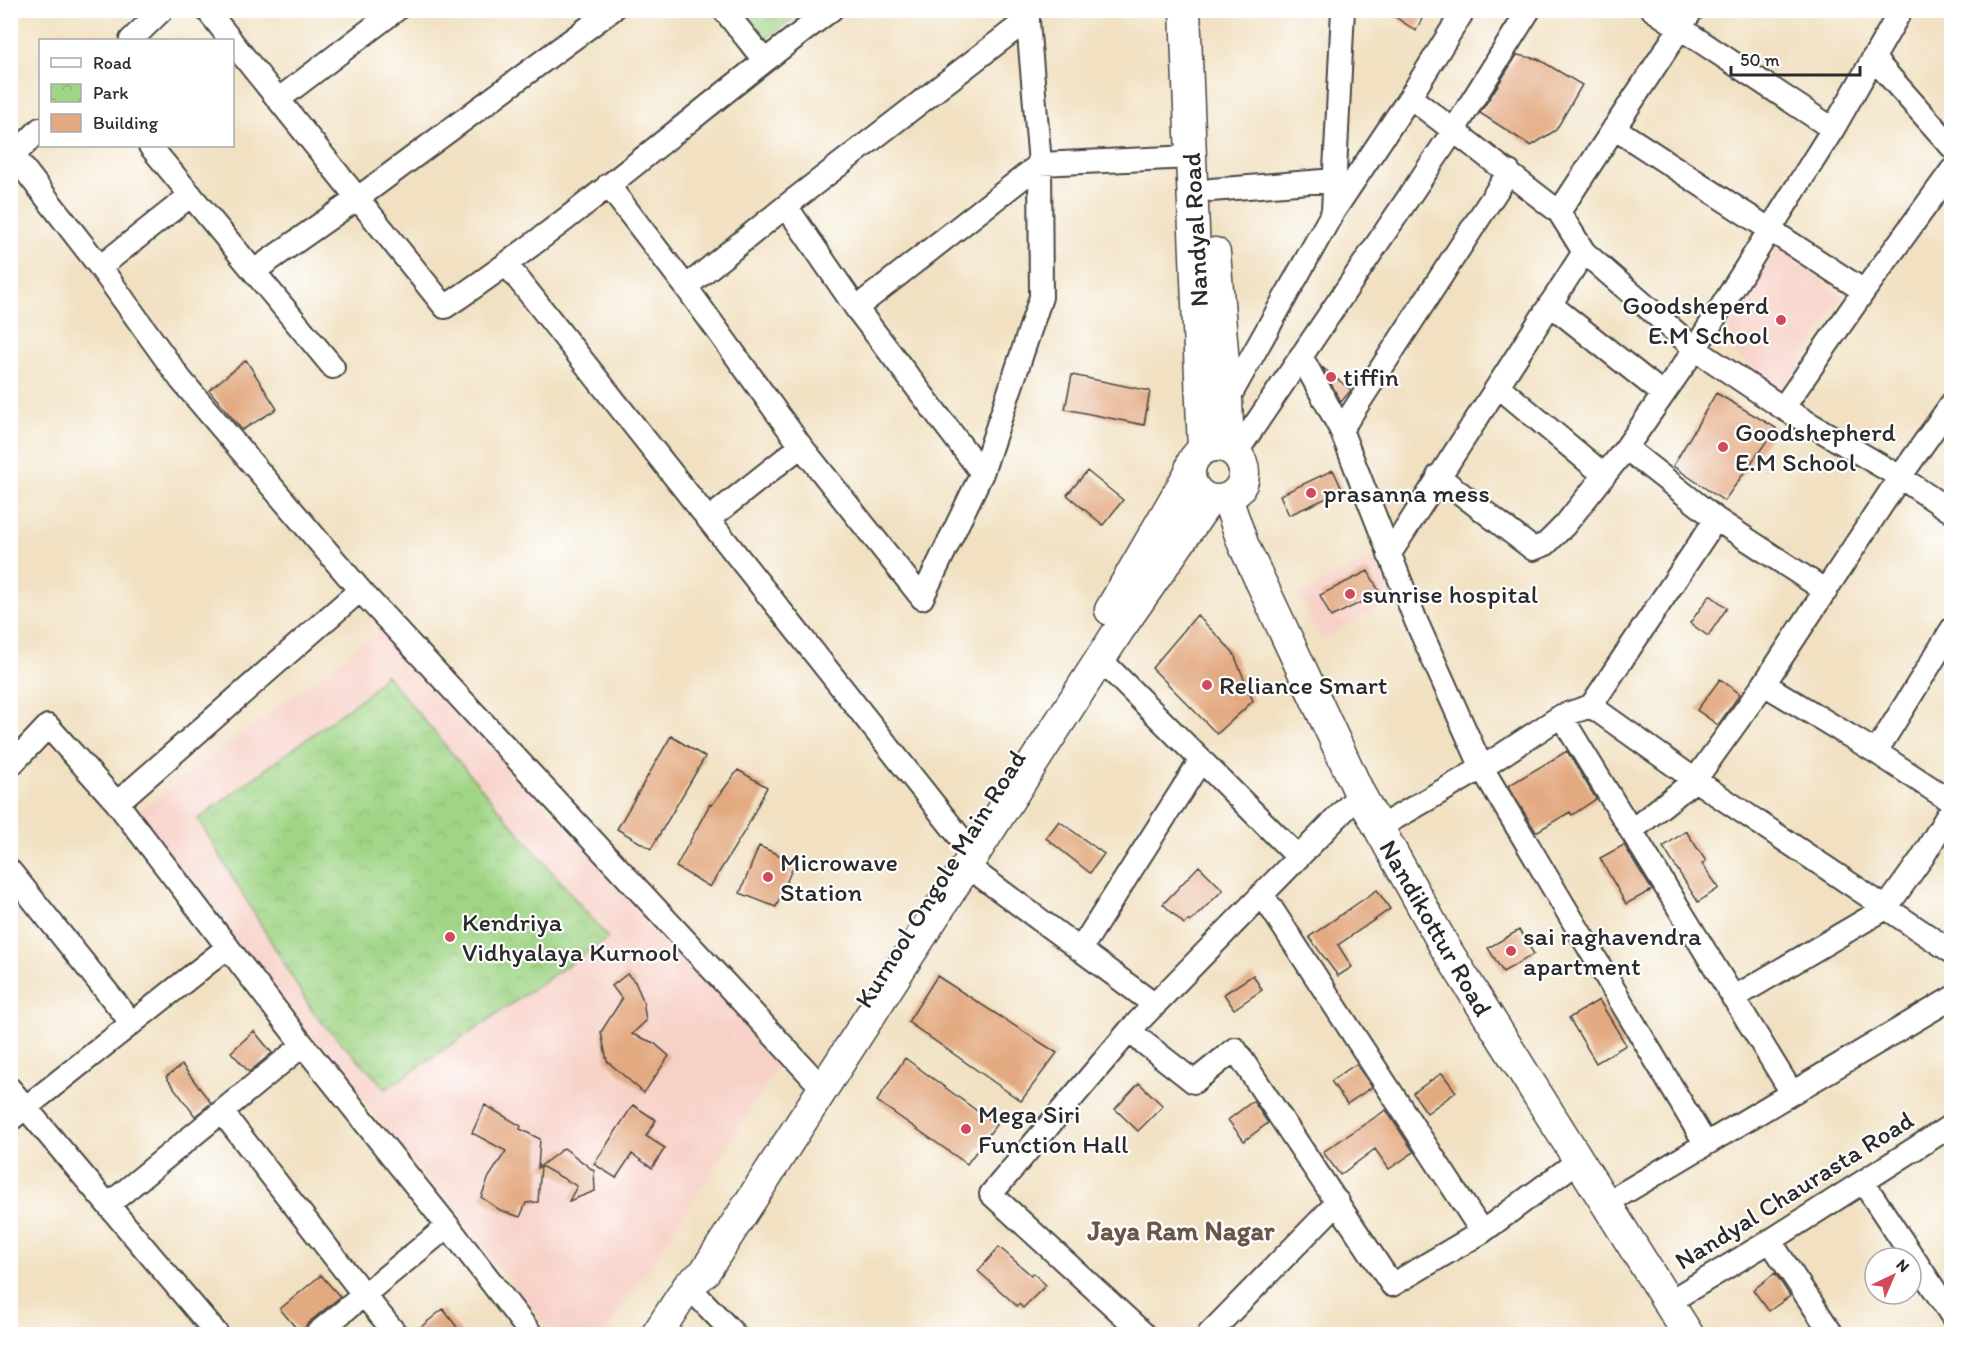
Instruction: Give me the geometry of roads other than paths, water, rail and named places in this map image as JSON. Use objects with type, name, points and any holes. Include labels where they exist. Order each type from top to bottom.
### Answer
[{"type":"main road","name":"Nandyal Road","points":[[1185,10],[1191,157],[1215,456]]},
{"type":"main road","name":"Nandyal Road","points":[[1204,10],[1210,190],[1227,401],[1215,456]]},
{"type":"main road","name":"Kurnool Ongole Main Road","points":[[657,1335],[688,1286],[704,1273],[965,853],[1096,633],[1215,456],[1244,469],[1244,478],[1235,494],[1218,499],[1100,659],[965,853],[814,1079],[692,1269],[688,1286]]},
{"type":"main road","points":[[1215,456],[1191,480],[1195,489],[1218,499]]},
{"type":"main road","name":"Nandikottur Road","points":[[1218,499],[1243,544],[1359,794],[1446,950],[1688,1335]]},
{"type":"street","points":[[132,39],[162,10]]},
{"type":"street","points":[[207,10],[230,39]]},
{"type":"street","points":[[279,99],[396,10]]},
{"type":"street","points":[[254,271],[358,198],[612,10]]},
{"type":"street","points":[[724,10],[764,60]]},
{"type":"street","points":[[234,43],[446,307],[507,265],[764,60],[831,10]]},
{"type":"street","points":[[1333,212],[1343,10]]},
{"type":"street","points":[[1227,401],[1333,212],[1410,97],[1464,10]]},
{"type":"street","points":[[1215,456],[1301,356],[1454,130],[1530,10]]},
{"type":"street","points":[[1653,10],[1686,20],[1833,129]]},
{"type":"street","points":[[1438,476],[1533,549],[1546,544],[1626,448],[1695,349],[1833,129],[1901,10]]},
{"type":"street","points":[[608,185],[686,287],[801,446],[922,598],[982,473],[1041,297],[1040,165],[1028,15]]},
{"type":"street","points":[[686,287],[1028,15]]},
{"type":"street","points":[[1559,212],[1686,20]]},
{"type":"street","points":[[1873,58],[1952,147]]},
{"type":"street","points":[[1410,97],[1559,212],[1584,252],[1695,349],[1783,408],[1900,477],[1952,512]]},
{"type":"street","points":[[1614,128],[1864,291]]},
{"type":"street","points":[[39,130],[12,157],[100,267],[182,380],[360,590],[814,1079]]},
{"type":"street","points":[[151,147],[333,368]]},
{"type":"street","points":[[856,308],[1040,165],[1191,157]]},
{"type":"street","points":[[1783,408],[1952,170]]},
{"type":"street","points":[[1341,430],[1509,172]]},
{"type":"street","points":[[1210,190],[1335,180]]},
{"type":"street","points":[[100,267],[190,195]]},
{"type":"street","points":[[786,206],[856,308],[982,473]]},
{"type":"street","points":[[1389,555],[1584,252]]},
{"type":"street","points":[[507,265],[709,519],[965,853],[1080,950],[1155,1005]]},
{"type":"street","points":[[1550,304],[1663,394]]},
{"type":"street","points":[[1301,356],[1341,430],[1416,621],[1482,768],[1705,1143]]},
{"type":"street","points":[[1498,386],[1604,475]]},
{"type":"street","points":[[1631,831],[1695,780],[1764,684],[1900,477],[1952,403]]},
{"type":"street","points":[[709,519],[801,446]]},
{"type":"street","points":[[1626,448],[1716,519],[1826,591]]},
{"type":"street","points":[[1378,828],[1482,768],[1561,716],[1591,706],[1716,519]]},
{"type":"street","points":[[117,803],[360,590]]},
{"type":"street","points":[[1876,752],[1944,660],[1952,629]]},
{"type":"street","points":[[1100,659],[1298,857]]},
{"type":"street","points":[[1764,684],[1876,752],[1952,802]]},
{"type":"street","points":[[1591,706],[1695,780],[1952,952]]},
{"type":"street","points":[[1561,716],[1792,1093]]},
{"type":"street","points":[[10,766],[48,726],[117,803],[303,1045],[448,1226],[531,1335]]},
{"type":"street","points":[[1080,950],[1201,760]]},
{"type":"street","points":[[1144,1335],[992,1194],[1130,1031],[1359,794]]},
{"type":"street","points":[[1733,998],[1886,908],[1922,858],[1952,808]]},
{"type":"street","points":[[10,872],[131,1022]]},
{"type":"street","points":[[1262,894],[1482,1232]]},
{"type":"street","points":[[18,1113],[228,947]]},
{"type":"street","points":[[1605,1204],[1952,998]]},
{"type":"street","points":[[1130,1031],[1194,1082],[1235,1049],[1392,1285],[1482,1232],[1578,1161]]},
{"type":"street","points":[[108,1205],[303,1045]]},
{"type":"street","points":[[10,1089],[18,1113],[108,1205],[217,1335]]},
{"type":"street","points":[[222,1112],[396,1335]]},
{"type":"street","name":"Nandyal Chaurasta Road","points":[[1667,1303],[1950,1129]]},
{"type":"street","points":[[1863,1182],[1952,1316]]},
{"type":"street","points":[[1209,1335],[1338,1202]]},
{"type":"street","points":[[316,1335],[448,1226]]},
{"type":"street","points":[[1770,1241],[1832,1335]]},
{"type":"street","points":[[688,1286],[734,1335]]},
{"type":"place","name":"Goodsheperd E.M School","points":[[1781,320]]},
{"type":"place","name":"tiffin","points":[[1331,377]]},
{"type":"place","name":"Goodshepherd E.M School","points":[[1723,447]]},
{"type":"place","name":"prasanna mess","points":[[1311,493]]},
{"type":"place","name":"sunrise hospital","points":[[1350,594]]},
{"type":"place","name":"Reliance Smart","points":[[1207,685]]},
{"type":"place","name":"Microwave Station","points":[[768,877]]},
{"type":"place","name":"Kendriya Vidhyalaya Kurnool","points":[[450,937]]},
{"type":"place","name":"sai raghavendra apartment","points":[[1511,951]]},
{"type":"place","name":"Mega Siri Function Hall","points":[[966,1129]]},
{"type":"district","name":"Jaya Ram Nagar","points":[[1181,1231]]}]
